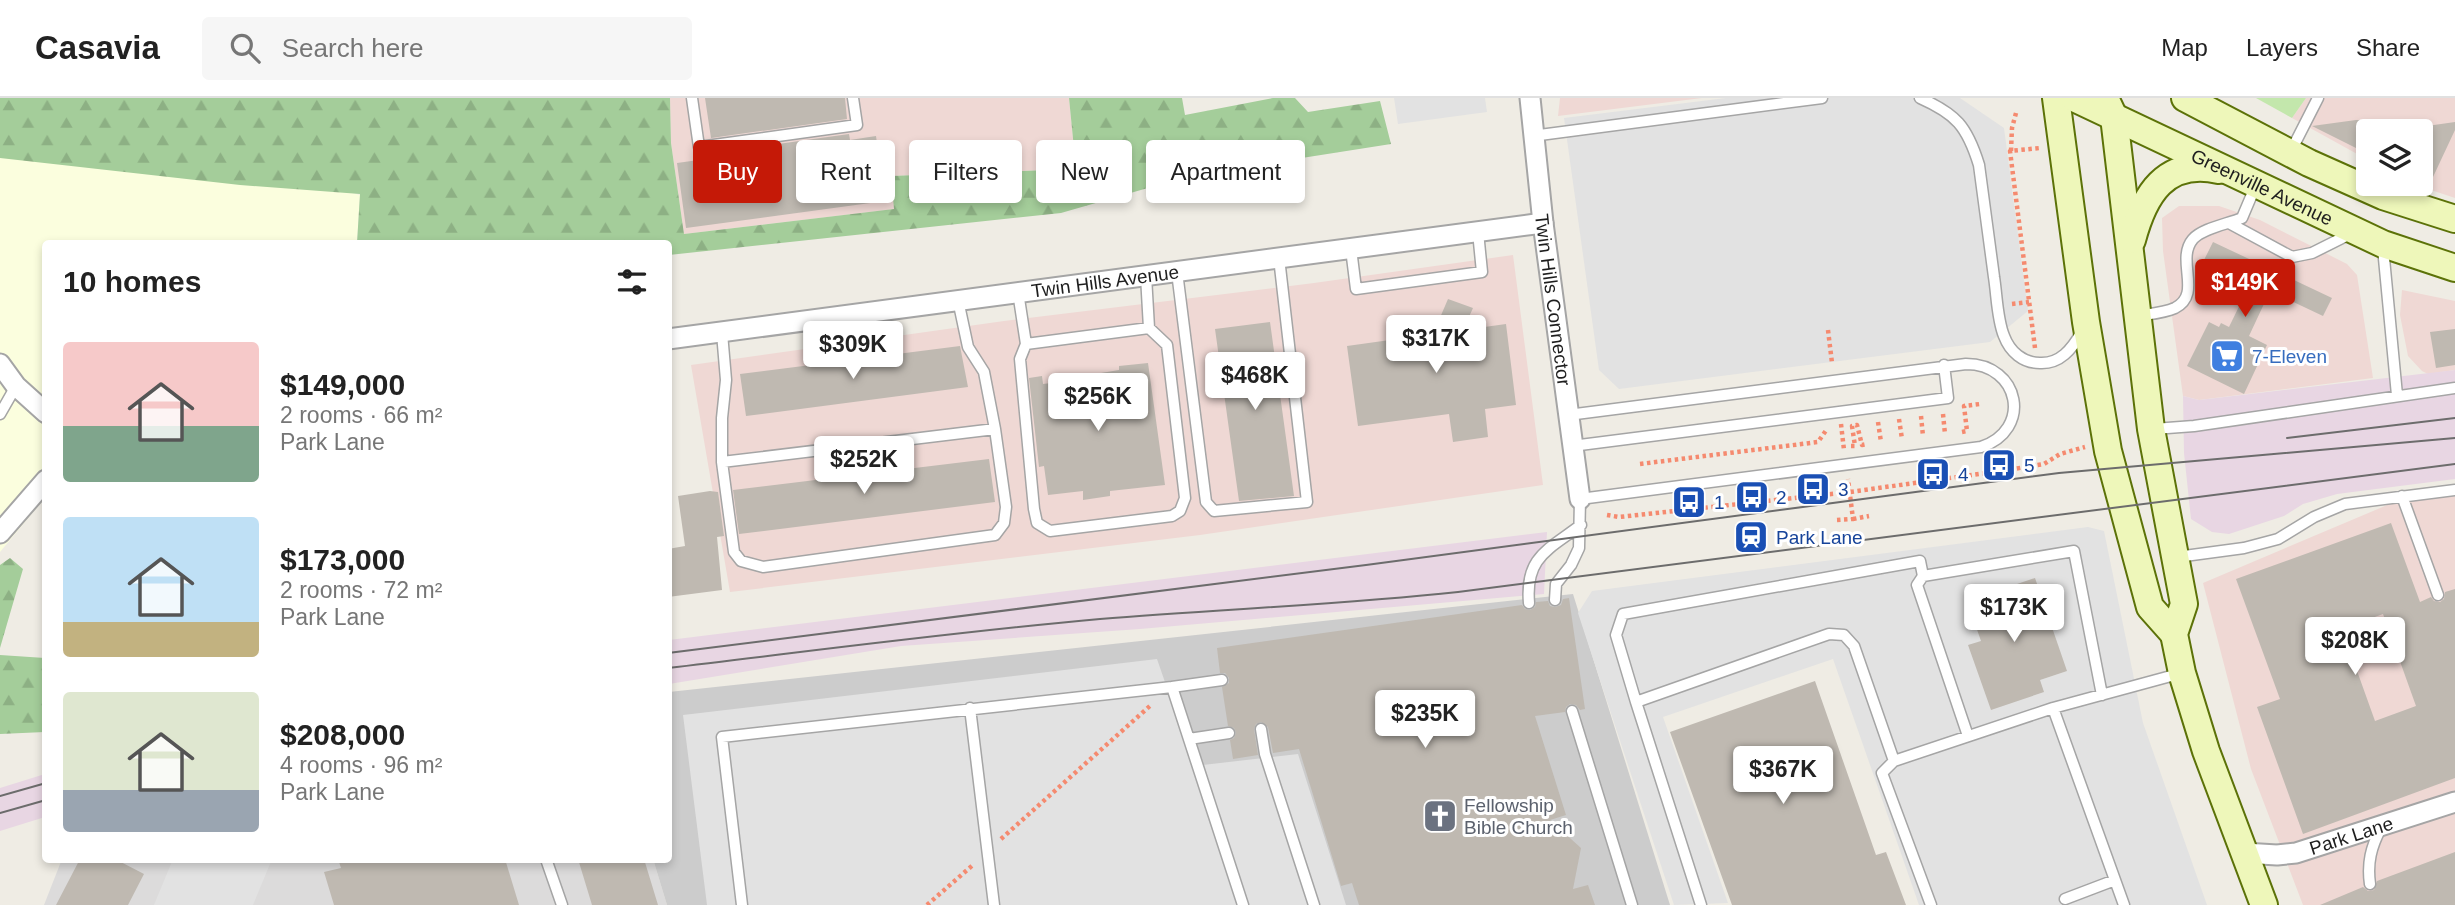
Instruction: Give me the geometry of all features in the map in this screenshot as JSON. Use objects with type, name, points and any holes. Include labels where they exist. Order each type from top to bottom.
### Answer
[{"type":"main road","points":[[2056,98],[2086,322],[2108,451],[2150,607],[2174,634]]},
{"type":"main road","name":"Greenville Avenue","points":[[2074,98],[2110,107],[2248,179],[2382,244],[2455,268]]},
{"type":"main road","points":[[2185,98],[2291,151],[2309,163],[2383,197],[2454,216]]},
{"type":"main road","points":[[2110,107],[2151,429],[2184,604],[2174,634],[2182,673],[2206,751],[2263,905]]},
{"type":"main road","points":[[2129,249],[2139,214],[2151,192],[2171,174],[2189,167],[2208,167],[2248,179]]},
{"type":"street","name":"Twin Hills Connector","points":[[1530,98],[1532,136],[1580,499]]},
{"type":"street","name":"Twin Hills Avenue","points":[[672,339],[1543,223]]},
{"type":"street","points":[[0,364],[16,386],[42,409]]},
{"type":"street","points":[[2,526],[42,484]]},
{"type":"street","name":"Park Lane","points":[[2244,853],[2296,853],[2455,802]]},
{"type":"lane","points":[[692,98],[699,147],[857,125],[853,98]]},
{"type":"lane","points":[[1532,136],[1822,98]]},
{"type":"lane","points":[[1920,98],[1941,107],[1964,127],[1973,146],[1979,164],[1998,309],[2004,337],[2014,352],[2025,362],[2042,364],[2056,361],[2074,345],[2086,322]]},
{"type":"lane","points":[[2291,151],[2318,98]]},
{"type":"lane","points":[[2137,316],[2176,308],[2186,298],[2189,287],[2186,253],[2191,240],[2242,218],[2248,179]]},
{"type":"lane","points":[[2229,223],[2292,257],[2312,253],[2356,231]]},
{"type":"lane","points":[[1351,249],[1356,289],[1482,272],[1478,232]]},
{"type":"lane","points":[[2382,244],[2397,395]]},
{"type":"lane","points":[[1177,272],[1206,502],[1214,511],[1307,502],[1279,258]]},
{"type":"lane","points":[[1018,292],[1026,344],[1020,359],[1037,523],[1050,531],[1172,516],[1180,511],[1185,498],[1167,345],[1149,328],[1146,276]]},
{"type":"lane","points":[[722,333],[726,380],[722,418],[722,462],[734,552],[741,561],[763,567],[995,535],[1004,523],[1006,506],[995,429],[984,372],[968,347],[958,300]]},
{"type":"lane","points":[[1026,344],[1149,328]]},
{"type":"lane","points":[[1555,600],[1556,584],[1571,565],[1579,548],[1580,499],[1981,447],[1991,444],[2006,431],[2014,412],[2011,390],[2006,380],[1988,367],[1978,364],[1944,365],[1567,415]]},
{"type":"lane","points":[[1572,446],[1948,398],[1944,365]]},
{"type":"lane","points":[[0,414],[16,386]]},
{"type":"lane","points":[[2151,429],[2194,426],[2455,388]]},
{"type":"lane","points":[[722,462],[995,429]]},
{"type":"lane","points":[[2175,557],[2244,548],[2278,539],[2314,517],[2345,504],[2455,490]]},
{"type":"lane","points":[[2402,496],[2438,595]]},
{"type":"lane","points":[[1529,603],[1530,572],[1539,557],[1581,526]]},
{"type":"lane","points":[[1923,576],[2074,551],[2102,695]]},
{"type":"lane","points":[[1701,905],[1616,635],[1623,614],[1920,561],[1923,576],[1917,585],[1968,736]]},
{"type":"lane","points":[[1636,702],[1829,634],[1844,635],[1854,646],[1894,761]]},
{"type":"lane","points":[[1931,905],[1882,773],[1894,761],[2053,708],[2182,673]]},
{"type":"lane","points":[[742,905],[722,737],[1222,680]]},
{"type":"lane","points":[[1172,687],[1243,905]]},
{"type":"lane","points":[[970,708],[994,905]]},
{"type":"lane","points":[[2053,708],[2124,905]]},
{"type":"lane","points":[[1572,711],[1632,905]]},
{"type":"lane","points":[[1261,729],[1265,754],[1314,905]]},
{"type":"lane","points":[[1189,739],[1229,733]]},
{"type":"lane","points":[[2370,884],[2367,868],[2372,845],[2382,826]]},
{"type":"lane","points":[[547,863],[562,905]]},
{"type":"lane","points":[[2065,899],[2115,880]]},
{"type":"path","points":[[2016,113],[2011,151],[2036,355]]},
{"type":"path","points":[[2011,151],[2041,148]]},
{"type":"path","points":[[1828,330],[1832,363]]},
{"type":"path","points":[[1967,431],[1964,406],[1980,404]]},
{"type":"path","points":[[1842,435],[1843,445],[1855,446],[1852,426],[1857,425],[1862,444],[1878,442]]},
{"type":"path","points":[[1640,464],[1818,442],[1828,429]]},
{"type":"path","points":[[1607,515],[1619,517],[1850,492],[2044,464],[2060,454],[2087,446]]},
{"type":"path","points":[[1847,478],[1853,519]]},
{"type":"path","points":[[1837,520],[1869,516]]},
{"type":"path","points":[[928,905],[1172,687]]},
{"type":"shaded area","points":[[0,98],[360,195],[357,240],[42,240],[42,502],[0,552]]},
{"type":"shaded area","points":[[670,98],[1069,98],[1073,140],[1036,140],[1036,171],[1022,171],[1022,140],[909,140],[909,175],[895,176],[895,140],[796,140],[796,203],[894,203],[895,209],[684,234],[671,143]]},
{"type":"shaded area","points":[[1394,98],[1485,98],[1487,112],[1398,124]]},
{"type":"shaded area","points":[[1560,98],[1702,98],[1558,116]]},
{"type":"shaded area","points":[[1726,98],[1960,98],[2004,128],[2028,311],[1990,342],[1619,389],[1599,370],[1564,118]]},
{"type":"shaded area","points":[[2306,98],[2455,98],[2455,198],[2433,191],[2433,119],[2356,119],[2356,153],[2292,118]]},
{"type":"shaded area","points":[[2179,206],[2219,206],[2260,220],[2347,264],[2357,275],[2373,378],[2199,400],[2183,396],[2163,251],[2162,218]]},
{"type":"shaded area","points":[[1513,255],[1543,485],[1200,535],[730,592],[691,365]]},
{"type":"shaded area","points":[[2402,290],[2455,301],[2455,370],[2428,374],[2408,356],[2400,315]]},
{"type":"shaded area","points":[[2455,370],[2455,479],[2337,494],[2303,504],[2284,516],[2229,534],[2212,532],[2191,519],[2184,453],[2183,396],[2199,400]]},
{"type":"shaded area","points":[[2455,494],[2455,905],[2303,905],[2251,769],[2203,583],[2392,503]]},
{"type":"shaded area","points":[[2088,527],[2104,531],[2143,723],[2207,905],[1919,905],[1833,659],[1663,717],[1728,903],[1674,905],[1578,613],[1592,591]]},
{"type":"shaded area","points":[[1547,532],[1544,594],[1140,629],[901,646],[672,684],[672,640]]},
{"type":"shaded area","name":"Fellowship Bible Church","points":[[1573,594],[1670,905],[667,905],[654,863],[672,863],[672,692]]},
{"type":"shaded area","points":[[1157,659],[1194,766],[1298,754],[1346,905],[707,905],[683,715]]},
{"type":"shaded area","points":[[42,775],[42,818],[0,831],[0,788]]},
{"type":"shaded area","points":[[60,863],[654,863],[667,905],[44,905]]},
{"type":"shaded area","points":[[171,863],[270,863],[253,905],[154,905]]},
{"type":"green space","points":[[0,98],[670,98],[671,143],[684,234],[894,209],[895,176],[909,175],[909,203],[1022,203],[1022,171],[1036,171],[1036,203],[1096,203],[1061,213],[672,255],[672,240],[357,240],[360,194],[240,185],[0,158]]},
{"type":"green space","points":[[1069,98],[1182,98],[1185,115],[1273,98],[1295,98],[1308,112],[1380,101],[1391,144],[1305,157],[1305,140],[1146,140],[1146,189],[1132,193],[1132,140],[1073,140]]},
{"type":"green space","points":[[2256,98],[2306,98],[2292,118]]},
{"type":"green space","points":[[10,558],[23,569],[0,648],[0,565]]},
{"type":"green space","points":[[0,655],[42,658],[42,732],[0,734]]},
{"type":"building","points":[[705,98],[845,98],[847,119],[711,138]]},
{"type":"building","points":[[2356,120],[2356,148],[2312,126]]},
{"type":"building","points":[[2455,122],[2455,130],[2433,177],[2433,125]]},
{"type":"building","points":[[849,134],[850,140],[806,140]]},
{"type":"building","points":[[876,136],[877,140],[850,140]]},
{"type":"building","points":[[796,141],[796,203],[870,203],[686,228],[677,163],[693,161],[693,203],[782,203],[782,143]]},
{"type":"building","points":[[2213,242],[2332,298],[2323,316],[2270,291],[2249,336],[2267,345],[2244,394],[2187,366],[2209,322],[2219,327],[2221,323],[2229,327],[2249,286],[2202,264]]},
{"type":"building","points":[[1448,299],[1473,308],[1463,330],[1506,324],[1516,405],[1485,409],[1488,437],[1453,442],[1449,414],[1358,426],[1347,346],[1433,334]]},
{"type":"building","points":[[1270,322],[1294,496],[1239,501],[1215,329]]},
{"type":"building","points":[[2455,329],[2455,365],[2436,368],[2430,332]]},
{"type":"building","points":[[960,346],[968,387],[746,416],[740,374]]},
{"type":"building","points":[[1148,363],[1165,485],[1110,491],[1110,496],[1083,500],[1083,491],[1048,495],[1044,466],[1039,467],[1029,378],[1042,376],[1043,384],[1102,377],[1101,373],[1119,370],[1119,366]]},
{"type":"building","points":[[989,459],[995,502],[739,534],[733,490]]},
{"type":"building","points":[[718,492],[724,536],[717,537],[722,590],[672,596],[672,548],[685,546],[678,496]]},
{"type":"building","points":[[2391,523],[2420,602],[2431,597],[2440,602],[2444,599],[2445,592],[2455,589],[2455,778],[2303,834],[2257,707],[2280,699],[2236,579]],"holes":[[[2383,614],[2416,706],[2375,721],[2342,629]]]},
{"type":"building","points":[[2035,578],[2067,671],[2040,680],[2044,692],[1991,710],[1968,645],[1981,641],[1967,601]]},
{"type":"building","points":[[1569,598],[1585,709],[1580,710],[1576,705],[1570,704],[1565,712],[1535,716],[1566,815],[1550,820],[1581,848],[1573,889],[1588,885],[1595,905],[1359,905],[1352,883],[1341,886],[1299,749],[1273,753],[1268,727],[1261,722],[1256,724],[1254,729],[1258,755],[1233,759],[1230,740],[1236,733],[1234,728],[1228,726],[1222,687],[1229,683],[1229,678],[1225,673],[1220,673],[1217,648],[1522,605],[1530,610],[1535,607],[1536,602],[1548,601],[1550,606],[1555,607],[1561,605],[1563,599]]},
{"type":"building","points":[[1815,681],[1876,855],[1886,852],[1906,905],[1732,905],[1670,732]]},
{"type":"building","points":[[2455,852],[2455,905],[2320,905],[2363,887],[2368,891],[2374,890],[2377,881]]},
{"type":"building","points":[[78,863],[123,863],[144,874],[128,905],[56,905]]},
{"type":"building","points":[[339,863],[506,863],[519,905],[334,905],[324,872],[341,868]]},
{"type":"building","points":[[579,863],[645,863],[658,905],[592,905]]},
{"type":"tram line","points":[[2287,438],[2455,418]]},
{"type":"tram line","points":[[672,652],[1366,565],[2059,473],[2455,438]]},
{"type":"tram line","points":[[672,668],[1046,624],[1458,592],[2455,464]]},
{"type":"tram line","points":[[0,796],[42,784]]},
{"type":"tram line","points":[[0,813],[42,801]]},
{"type":"place","name":"7-Eleven","points":[[2227,356]]},
{"type":"place","name":"5","points":[[1999,465]]},
{"type":"place","name":"4","points":[[1933,474]]},
{"type":"place","name":"3","points":[[1813,489]]},
{"type":"place","name":"2","points":[[1752,497]]},
{"type":"place","name":"1","points":[[1689,502]]},
{"type":"place","name":"Park Lane","points":[[1751,537]]},
{"type":"place","name":"Fellowship Bible Church","points":[[1440,816]]}]
